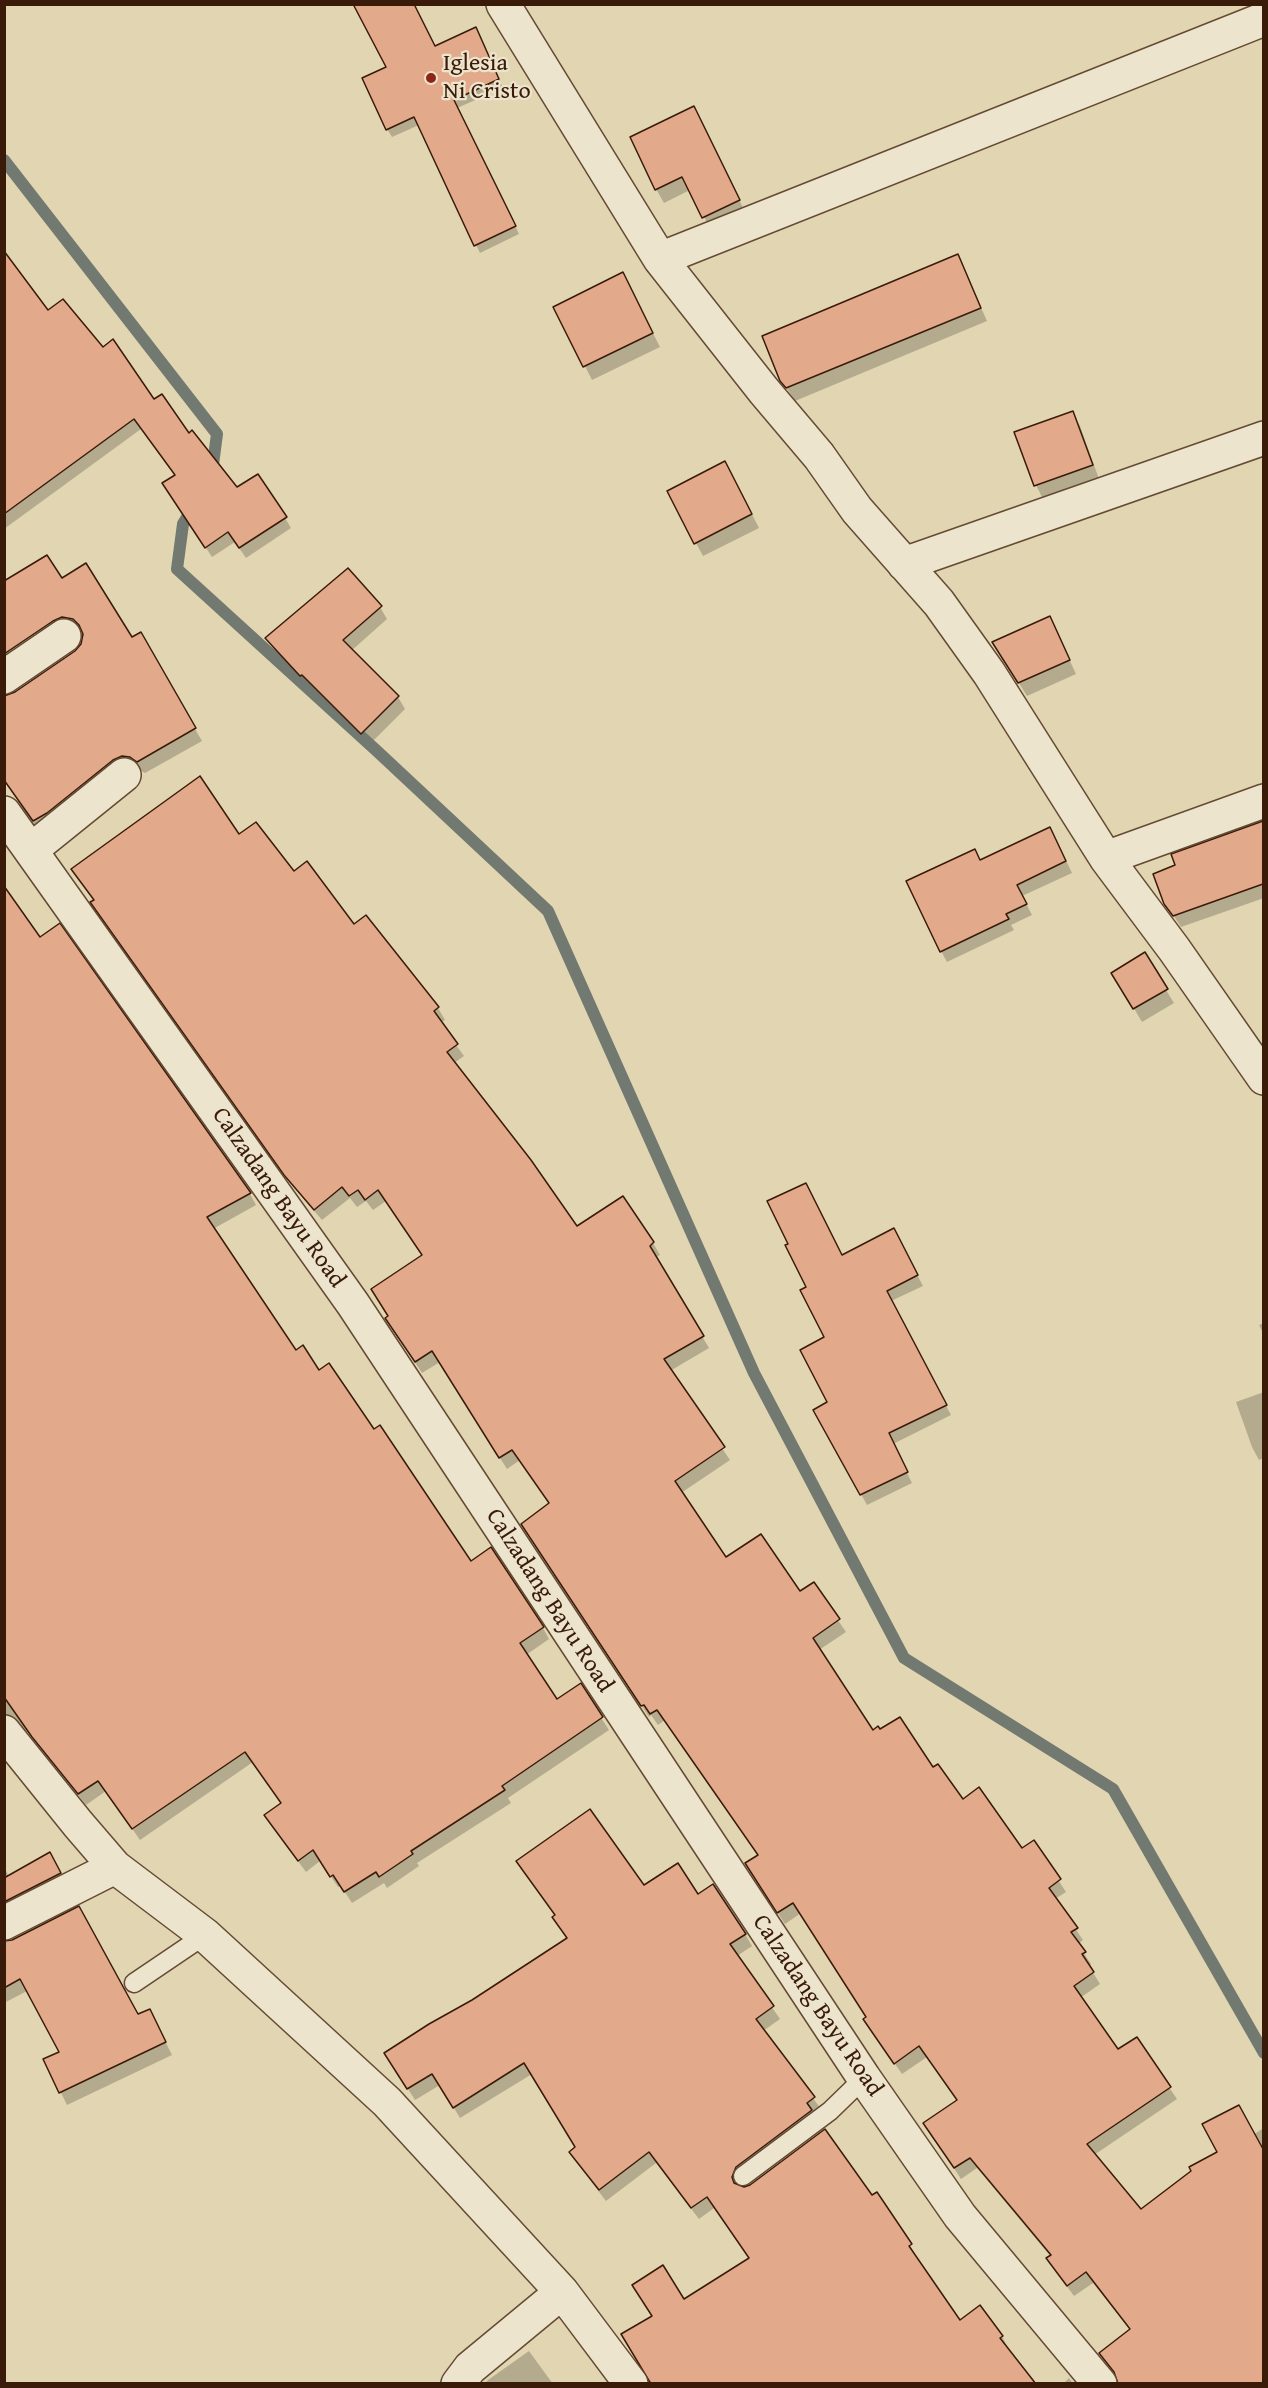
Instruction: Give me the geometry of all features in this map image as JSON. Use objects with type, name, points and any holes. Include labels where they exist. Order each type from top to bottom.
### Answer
[{"type":"street","points":[[503,4],[660,259],[764,391],[819,456],[857,510],[939,603],[989,673],[1106,858],[1174,949],[1263,1078]]},
{"type":"street","points":[[660,259],[1263,19]]},
{"type":"street","points":[[904,564],[1263,438]]},
{"type":"street","points":[[4,677],[64,636]]},
{"type":"street","points":[[31,850],[124,775]]},
{"type":"street","points":[[1106,858],[1263,801]]},
{"type":"street","name":"Calzadang Bayu Road","points":[[4,813],[353,1304],[864,2078],[960,2216],[1100,2384]]},
{"type":"street","points":[[4,1731],[115,1867],[205,1935],[387,2102],[562,2292],[631,2384]]},
{"type":"street","points":[[4,1923],[115,1867]]},
{"type":"street","points":[[458,2384],[470,2368],[562,2292]]},
{"type":"lane","points":[[134,1983],[205,1935]]},
{"type":"lane","points":[[743,2176],[830,2111],[864,2078]]},
{"type":"building","points":[[353,4],[414,4],[435,46],[476,27],[499,79],[454,100],[516,226],[474,246],[414,117],[386,130],[362,78],[386,67]]},
{"type":"building","points":[[694,106],[740,200],[702,218],[682,177],[655,190],[630,137]]},
{"type":"building","points":[[4,251],[48,310],[63,299],[103,347],[113,339],[154,399],[162,394],[189,433],[192,430],[237,487],[258,474],[287,517],[239,548],[228,532],[205,548],[162,483],[175,475],[134,419],[4,514]]},
{"type":"building","points":[[958,254],[981,308],[786,388],[780,381],[762,336]]},
{"type":"building","points":[[623,272],[653,333],[583,367],[553,307]]},
{"type":"building","points":[[1073,411],[1093,465],[1034,486],[1014,432]]},
{"type":"building","points":[[725,461],[752,514],[694,544],[667,491]]},
{"type":"building","points":[[47,555],[62,578],[86,563],[132,637],[141,632],[196,728],[137,762],[130,757],[122,756],[113,760],[47,813],[33,821],[4,780],[4,696],[15,692],[75,651],[81,644],[83,634],[73,619],[62,617],[4,654],[4,581]]},
{"type":"building","points":[[348,568],[382,606],[343,640],[399,696],[361,734],[302,675],[300,676],[265,638]]},
{"type":"building","points":[[1050,616],[1070,660],[1018,683],[992,642]]},
{"type":"building","points":[[200,776],[239,834],[256,822],[294,871],[307,861],[354,924],[366,915],[439,1007],[434,1011],[458,1044],[447,1052],[531,1160],[577,1226],[623,1196],[654,1242],[650,1246],[704,1336],[664,1359],[725,1447],[675,1481],[726,1557],[761,1534],[800,1591],[814,1582],[840,1619],[813,1638],[873,1730],[878,1726],[880,1729],[900,1717],[933,1767],[938,1764],[963,1799],[979,1787],[1022,1848],[1034,1840],[1061,1879],[1049,1888],[1078,1928],[1071,1932],[1086,1952],[1082,1954],[1094,1972],[1074,1986],[1118,2049],[1137,2037],[1171,2087],[1087,2144],[1141,2209],[1191,2171],[1189,2167],[1217,2152],[1202,2124],[1239,2105],[1263,2149],[1263,2384],[1118,2384],[1114,2372],[1099,2353],[1130,2329],[1086,2272],[1067,2286],[1046,2258],[1051,2255],[970,2158],[954,2168],[923,2123],[957,2100],[919,2046],[894,2064],[863,2019],[866,2017],[793,1903],[777,1913],[745,1863],[758,1855],[657,1710],[650,1714],[644,1705],[641,1706],[521,1524],[549,1503],[512,1450],[499,1458],[432,1351],[415,1362],[385,1318],[388,1316],[371,1289],[422,1255],[378,1190],[365,1200],[358,1190],[349,1196],[342,1187],[314,1210],[284,1175],[90,902],[94,900],[71,869]]},
{"type":"building","points":[[1263,821],[1263,884],[1173,916],[1164,904],[1153,874],[1175,865],[1171,854]]},
{"type":"building","points":[[1050,827],[1066,861],[1017,885],[1027,904],[1006,914],[1009,919],[940,952],[906,881],[975,849],[980,860]]},
{"type":"building","points":[[4,886],[40,937],[60,923],[251,1193],[207,1217],[296,1350],[303,1345],[319,1370],[329,1363],[374,1429],[380,1425],[471,1561],[491,1547],[544,1627],[520,1643],[557,1699],[581,1683],[603,1717],[502,1786],[505,1790],[411,1851],[413,1854],[379,1877],[376,1872],[344,1892],[333,1875],[330,1877],[313,1850],[298,1861],[264,1815],[281,1803],[245,1752],[132,1829],[98,1781],[78,1794],[32,1737],[4,1697]]},
{"type":"building","points":[[1145,952],[1168,989],[1133,1009],[1111,973]]},
{"type":"building","points":[[806,1183],[842,1255],[894,1228],[918,1275],[887,1291],[947,1405],[889,1433],[908,1472],[860,1495],[813,1410],[827,1402],[800,1350],[824,1337],[800,1290],[806,1287],[767,1201]]},
{"type":"building","points":[[590,1809],[644,1885],[678,1863],[698,1894],[713,1884],[746,1934],[730,1944],[774,2006],[756,2019],[815,2097],[807,2103],[812,2110],[736,2167],[732,2177],[734,2183],[744,2187],[750,2185],[825,2129],[872,2195],[877,2192],[912,2244],[909,2246],[960,2320],[980,2305],[1003,2336],[1000,2338],[1036,2384],[651,2384],[621,2334],[652,2316],[632,2285],[663,2265],[684,2299],[749,2258],[707,2197],[691,2208],[649,2152],[599,2190],[569,2152],[575,2147],[524,2063],[453,2108],[432,2074],[407,2089],[384,2053],[472,2000],[567,1938],[552,1917],[555,1915],[516,1861]]},
{"type":"building","points":[[50,1852],[61,1873],[4,1902],[4,1878]]},
{"type":"building","points":[[79,1906],[138,2014],[150,2009],[166,2042],[59,2093],[43,2059],[59,2052],[20,1979],[4,1988],[4,1941],[12,1940]]},
{"type":"waterway","points":[[4,160],[217,434],[212,472]]},
{"type":"waterway","points":[[194,506],[183,524],[177,569],[548,911],[754,1373],[904,1658],[1113,1789],[1264,2053]]},
{"type":"place","name":"Iglesia Ni Cristo","points":[[431,78]]}]
